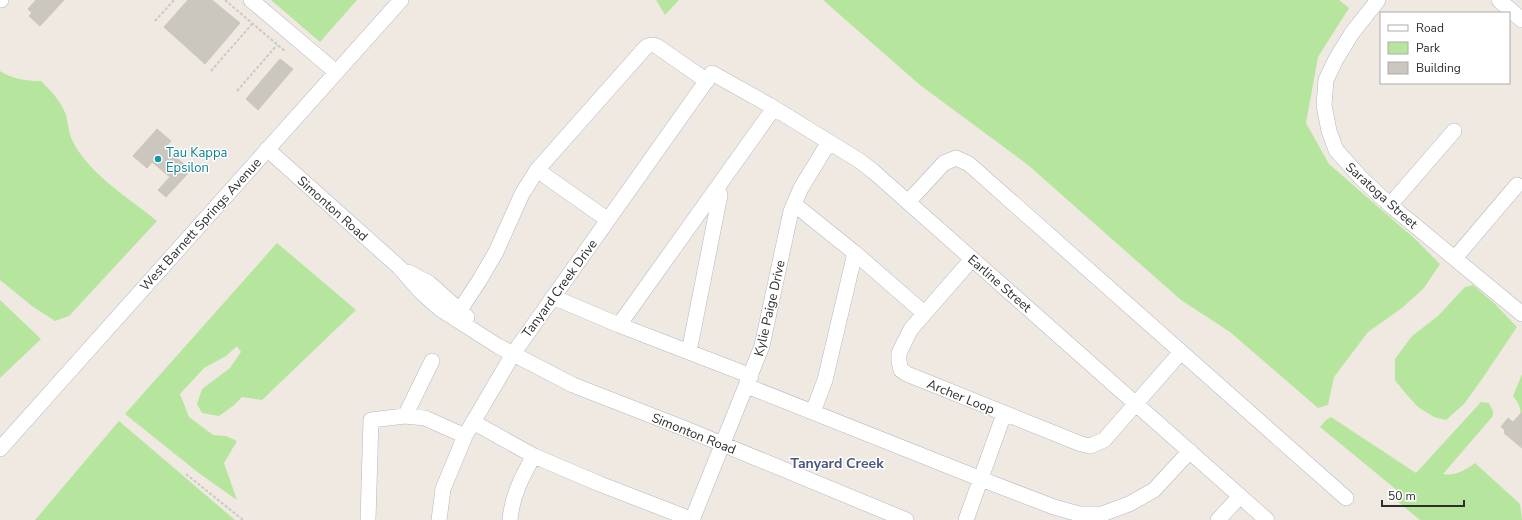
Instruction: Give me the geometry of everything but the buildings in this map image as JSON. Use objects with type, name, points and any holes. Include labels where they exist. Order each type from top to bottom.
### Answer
[{"type":"street","points":[[251,0],[336,72]]},
{"type":"street","name":"West Barnett Springs Avenue","points":[[0,449],[401,0]]},
{"type":"street","name":"Saratoga Street","points":[[1378,0],[1352,33],[1336,59],[1326,80],[1324,105],[1329,131],[1336,150],[1361,178],[1390,205],[1522,314]]},
{"type":"street","points":[[1499,0],[1522,20]]},
{"type":"street","name":"Earline Street","points":[[538,170],[649,44],[654,44],[709,77],[774,108],[860,161],[1267,520]]},
{"type":"street","name":"Tanyard Creek Drive","points":[[439,520],[443,489],[464,436],[513,354],[709,77]]},
{"type":"street","points":[[618,325],[774,108]]},
{"type":"street","points":[[1390,205],[1454,131]]},
{"type":"street","name":"Kylie Paige Drive","points":[[692,520],[762,346],[788,223],[794,204],[801,188],[829,142]]},
{"type":"street","name":"Simonton Road","points":[[268,149],[399,267],[422,293],[440,309],[513,354],[572,385],[723,444],[906,520]]},
{"type":"street","points":[[908,202],[944,163],[956,158],[969,164],[1346,498]]},
{"type":"street","points":[[460,310],[467,301],[496,252],[522,194],[538,170],[608,220]]},
{"type":"street","points":[[1455,258],[1517,185]]},
{"type":"street","points":[[689,352],[720,195],[717,188]]},
{"type":"street","points":[[794,204],[855,253],[924,313]]},
{"type":"street","points":[[813,412],[825,380],[855,253]]},
{"type":"street","name":"Archer Loop","points":[[972,259],[911,329],[899,353],[901,370],[906,374],[1004,414],[1081,444],[1090,446],[1104,440],[1181,352]]},
{"type":"street","name":"Simonton Road","points":[[399,267],[429,283],[460,310],[486,338]]},
{"type":"street","points":[[553,297],[618,325],[689,352],[813,412],[980,479],[1054,507],[1080,514],[1102,514],[1129,504],[1154,490],[1190,451]]},
{"type":"street","points":[[405,416],[432,361]]},
{"type":"street","points":[[966,520],[1004,414]]},
{"type":"street","points":[[368,520],[371,420],[405,416],[424,418],[464,436]]},
{"type":"street","points":[[473,422],[534,456],[692,520]]},
{"type":"street","points":[[510,520],[513,499],[523,474],[534,456]]},
{"type":"street","points":[[1218,520],[1240,496]]},
{"type":"path","points":[[155,21],[174,0]]},
{"type":"path","points":[[225,0],[286,52]]},
{"type":"path","points":[[211,71],[252,24]]},
{"type":"path","points":[[237,92],[278,45]]},
{"type":"path","points":[[186,474],[243,520]]},
{"type":"green space","points":[[271,0],[357,0],[320,42]]},
{"type":"green space","points":[[656,0],[679,0],[665,15]]},
{"type":"green space","points":[[823,0],[1339,0],[1349,8],[1318,57],[1306,123],[1329,164],[1415,239],[1440,264],[1424,288],[1402,308],[1368,332],[1334,377],[1328,405],[1318,408],[1230,332],[1181,300],[1028,165],[920,85]]},
{"type":"green space","points":[[0,71],[20,79],[41,81],[59,101],[66,115],[73,142],[90,165],[100,176],[157,221],[69,316],[55,321],[32,306],[0,280]]},
{"type":"green space","points":[[277,243],[356,310],[262,400],[242,397],[233,406],[219,416],[202,413],[197,404],[202,389],[230,368],[241,352],[237,346],[226,356],[204,368],[180,394],[189,417],[213,435],[226,436],[237,441],[224,463],[237,500],[200,474],[125,414]]},
{"type":"green space","points":[[1473,285],[1495,304],[1517,327],[1464,404],[1446,420],[1434,417],[1418,407],[1406,394],[1395,380],[1395,359],[1412,336],[1438,316],[1465,287]]},
{"type":"green space","points":[[0,300],[41,339],[0,378]]},
{"type":"green space","points":[[1522,374],[1522,417],[1520,415],[1519,405],[1513,396]]},
{"type":"green space","points":[[1481,402],[1489,403],[1493,411],[1493,416],[1443,474],[1460,472],[1475,463],[1520,504],[1522,520],[1420,520],[1398,502],[1404,496],[1320,427],[1331,417],[1416,473]]},
{"type":"green space","points":[[119,421],[235,520],[35,520]]},
{"type":"place","name":"Tau Kappa Epsilon","points":[[158,159]]},
{"type":"district","name":"Tanyard Creek","points":[[837,463]]}]
